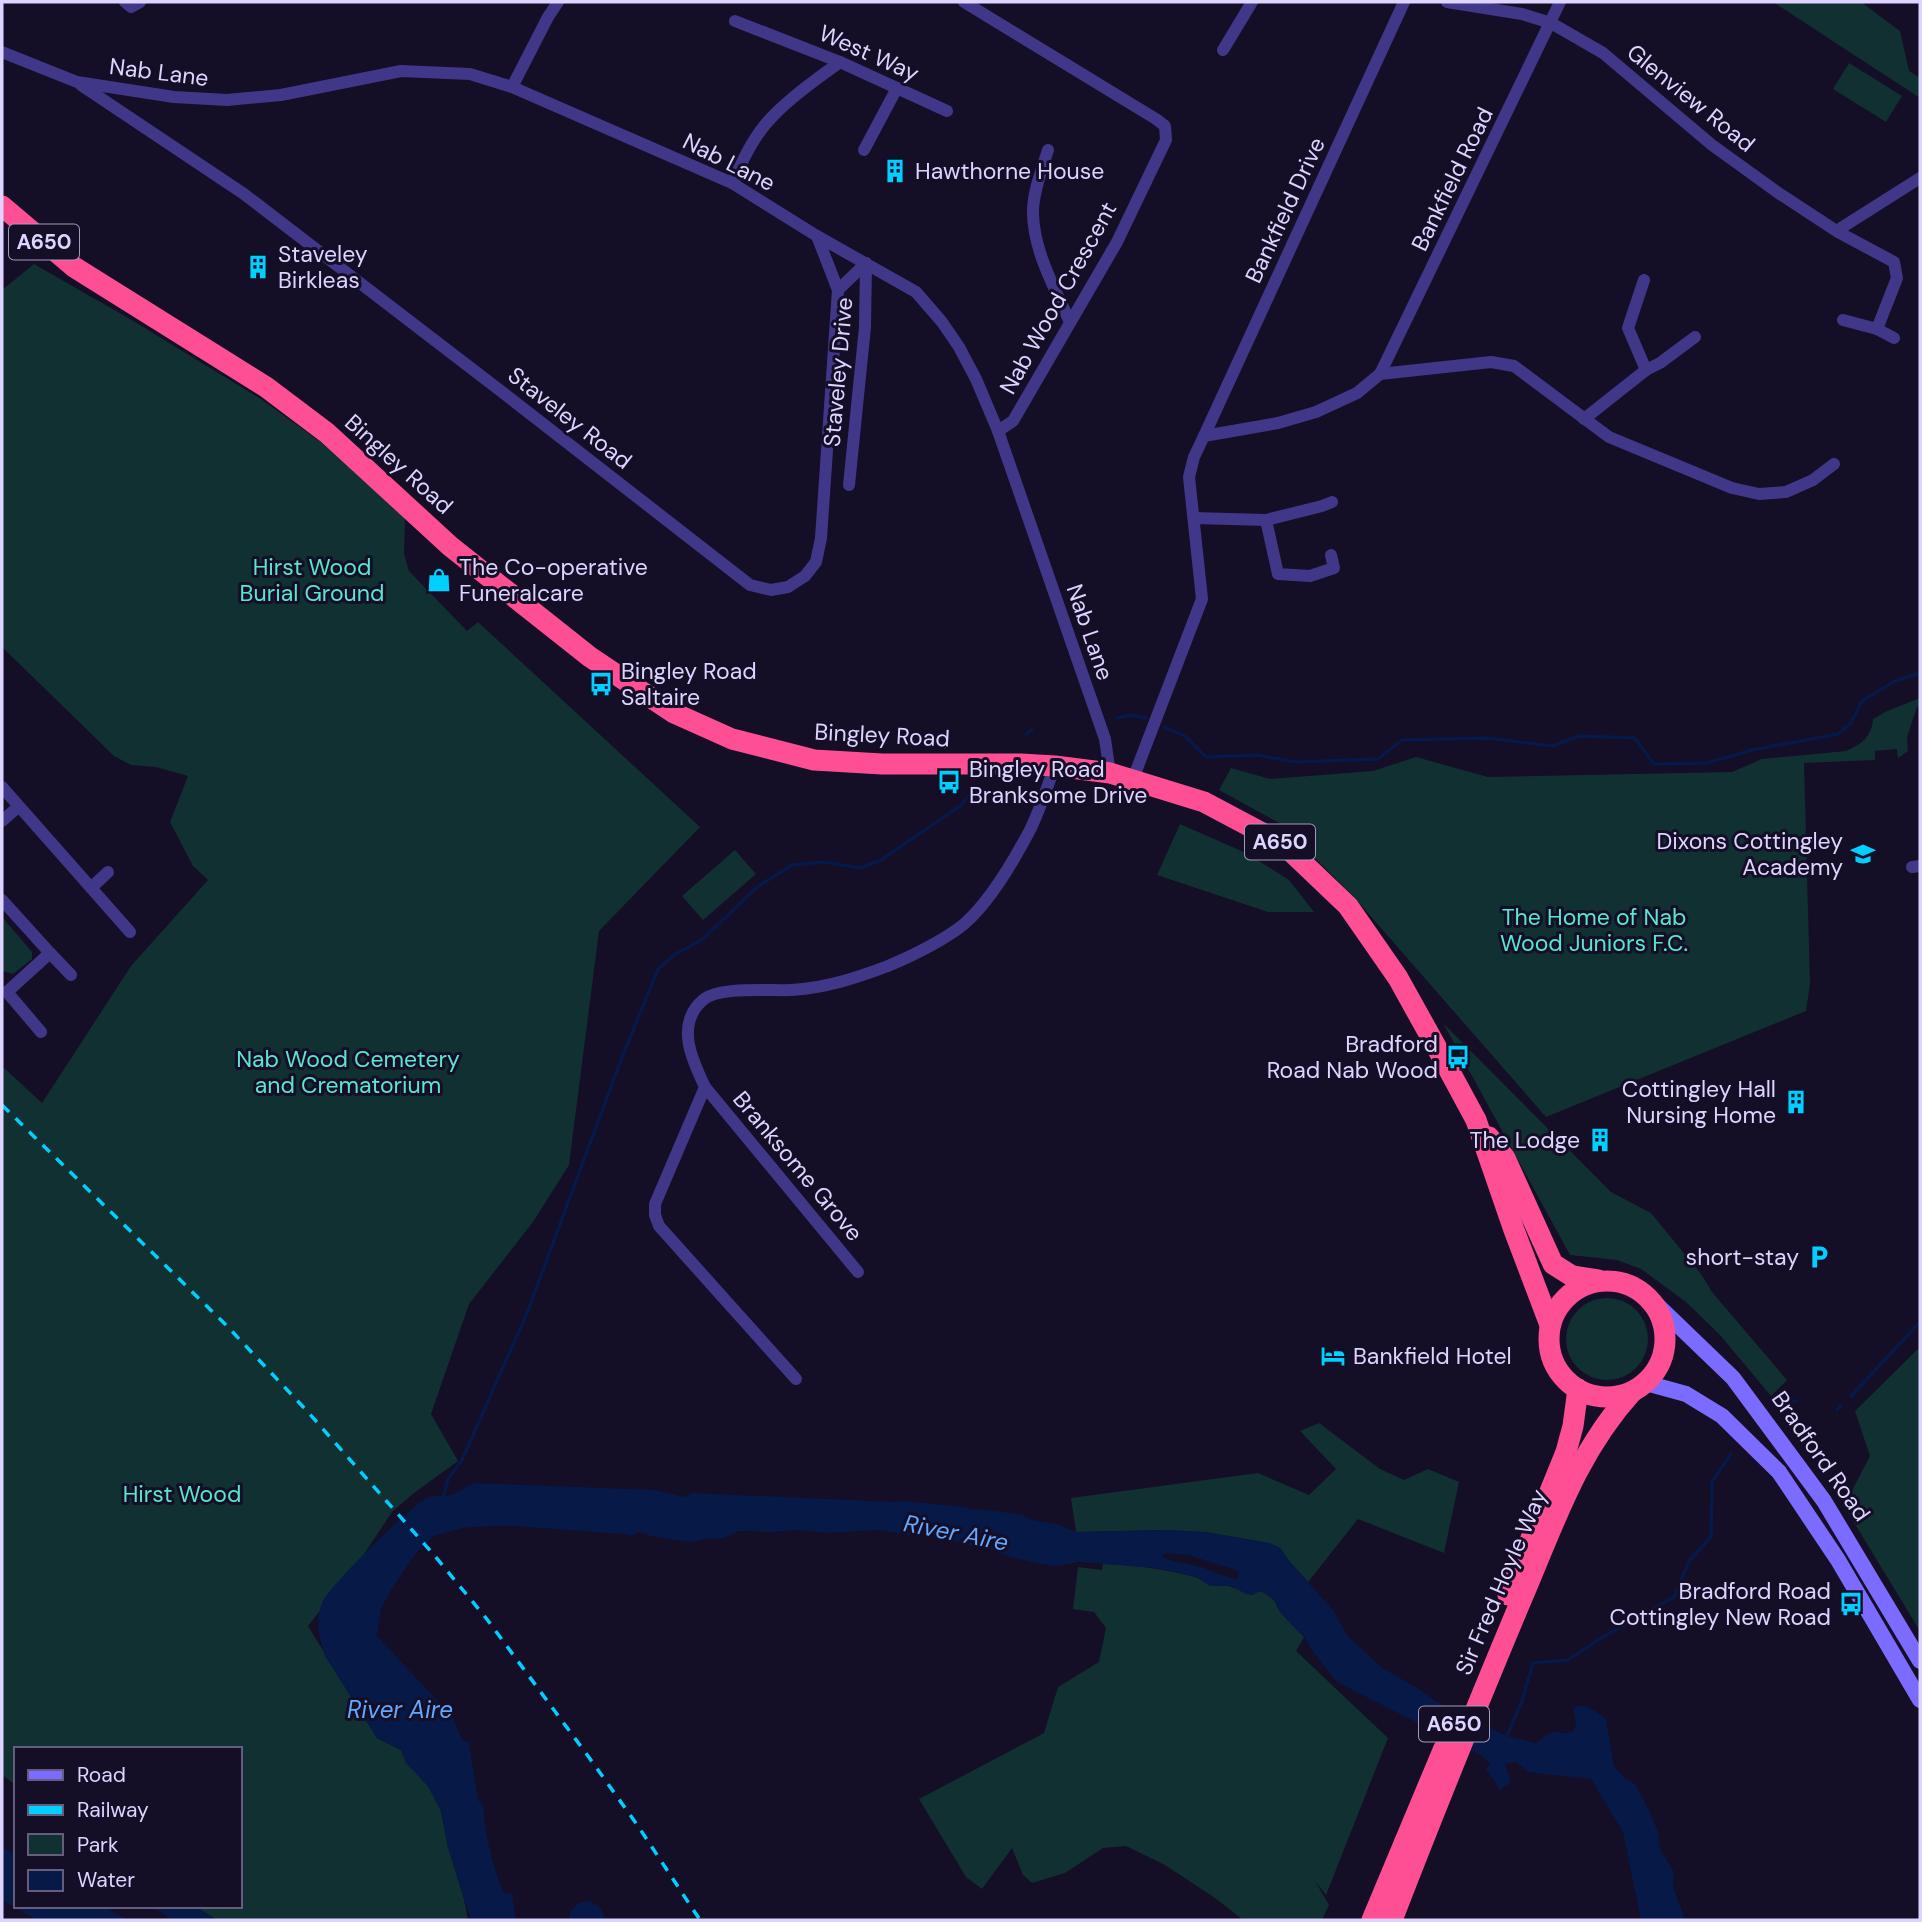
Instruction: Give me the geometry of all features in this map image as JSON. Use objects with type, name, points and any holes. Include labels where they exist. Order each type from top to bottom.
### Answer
[{"type":"highway","name":"Bingley Road","points":[[2,206],[74,267],[266,387],[327,433],[450,546],[590,657],[674,713],[732,739],[814,760],[882,764],[1021,764],[1110,773],[1204,802],[1283,844],[1348,906],[1398,978],[1476,1120],[1550,1325]]},
{"type":"highway","name":"A650","points":[[1476,1120],[1505,1158],[1553,1264],[1572,1276],[1619,1281],[1638,1289],[1653,1301],[1662,1318],[1666,1338],[1665,1354],[1657,1370],[1639,1388]]},
{"type":"highway","points":[[1550,1325],[1557,1309],[1568,1295],[1583,1285],[1600,1281]]},
{"type":"highway","name":"A650","points":[[1550,1325],[1549,1344],[1553,1362],[1564,1378],[1578,1389]]},
{"type":"highway","points":[[1578,1389],[1595,1396],[1614,1397],[1639,1388]]},
{"type":"highway","name":"Sir Fred Hoyle Way","points":[[1372,1920],[1543,1532],[1588,1451],[1610,1418],[1639,1388]]},
{"type":"highway","name":"Sir Fred Hoyle Way","points":[[1392,1920],[1543,1532],[1570,1437],[1578,1389]]},
{"type":"main road","name":"Bradford Road","points":[[1653,1301],[1733,1378],[1824,1501],[1920,1661]]},
{"type":"main road","name":"Bradford Road","points":[[1639,1388],[1686,1394],[1722,1416],[1779,1472],[1838,1560],[1919,1695]]},
{"type":"main road","points":[[1904,1634],[1920,1644]]},
{"type":"street","points":[[125,2],[131,7],[140,2]]},
{"type":"street","points":[[512,87],[558,2]]},
{"type":"street","name":"Nab Wood Crescent","points":[[964,2],[1140,108],[1164,126],[1166,140],[1117,242],[1013,421],[998,431]]},
{"type":"street","points":[[1223,50],[1252,2]]},
{"type":"street","name":"Bankfield Drive","points":[[1133,779],[1202,599],[1189,477],[1194,457],[1404,2]]},
{"type":"street","name":"Glenview Road","points":[[1447,2],[1522,14],[1551,23],[1603,53],[1712,145],[1777,192],[1838,232],[1895,261],[1897,278],[1877,329]]},
{"type":"street","name":"Bankfield Road","points":[[1380,373],[1560,2]]},
{"type":"street","name":"West Way","points":[[735,20],[840,62],[947,111]]},
{"type":"street","name":"Nab Lane","points":[[2,52],[77,82],[174,97],[227,100],[281,94],[401,71],[470,74],[512,87],[732,183],[817,236],[916,292],[942,322],[976,379],[998,431],[1105,739],[1110,773]]},
{"type":"street","points":[[732,183],[751,145],[770,118],[840,62]]},
{"type":"street","name":"Staveley Road","points":[[77,82],[244,194],[750,585],[771,590],[788,587],[805,576],[816,562],[822,524],[838,290],[817,236]]},
{"type":"street","points":[[864,150],[897,88]]},
{"type":"street","points":[[1048,150],[1034,200],[1036,240],[1070,322]]},
{"type":"street","points":[[1838,232],[1920,178]]},
{"type":"street","points":[[838,290],[866,263]]},
{"type":"street","name":"Staveley Drive","points":[[849,485],[865,327],[866,263]]},
{"type":"street","points":[[1644,280],[1628,328],[1646,370]]},
{"type":"street","points":[[1843,320],[1877,329],[1894,338]]},
{"type":"street","points":[[1584,419],[1646,370],[1695,337]]},
{"type":"street","points":[[1205,436],[1279,423],[1316,412],[1357,393],[1380,373],[1491,362],[1514,366],[1609,437],[1731,488],[1759,494],[1786,492],[1813,480],[1834,464]]},
{"type":"street","points":[[1194,518],[1266,520],[1332,502]]},
{"type":"street","points":[[1266,520],[1278,574],[1311,576],[1334,568],[1331,555]]},
{"type":"street","name":"Branksome Grove","points":[[858,1272],[705,1087],[692,1060],[687,1028],[694,1011],[705,998],[726,990],[815,988],[853,980],[898,962],[937,942],[963,924],[983,905],[1031,829],[1055,766]]},
{"type":"street","points":[[2,787],[130,932]]},
{"type":"street","points":[[2,821],[18,807]]},
{"type":"street","points":[[92,887],[108,872]]},
{"type":"street","points":[[2,900],[71,975]]},
{"type":"street","points":[[41,1032],[4,989],[50,953]]},
{"type":"street","points":[[705,1087],[655,1204],[655,1215],[659,1226],[796,1379]]},
{"type":"green space","points":[[1773,2],[1861,2],[1900,31],[1909,71],[1920,78],[1920,98]]},
{"type":"green space","points":[[1849,63],[1902,96],[1886,122],[1833,89]]},
{"type":"green space","points":[[34,264],[261,399],[322,443],[405,517],[404,554],[409,571],[467,631],[478,622],[700,827],[599,931],[569,1165],[533,1222],[469,1304],[431,1414],[458,1461],[392,1512],[360,1560],[308,1626],[377,1738],[401,1750],[407,1763],[428,1786],[441,1811],[468,1920],[217,1920],[198,1908],[242,1908],[242,1747],[14,1747],[14,1784],[2,1775],[2,1066],[42,1103],[131,966],[208,880],[193,866],[170,822],[188,776],[156,767],[131,765],[114,756],[2,647],[2,290]]},
{"type":"green space","name":"The Home of Nab Wood Juniors F.C.","points":[[1920,698],[1920,707],[1917,707],[1907,737],[1908,751],[1898,758],[1897,749],[1875,751],[1875,760],[1804,763],[1810,984],[1806,1011],[1546,1117],[1353,896],[1281,824],[1219,790],[1231,768],[1270,779],[1373,771],[1416,757],[1488,777],[1732,772],[1762,759],[1846,751],[1865,739],[1873,719]]},
{"type":"green space","points":[[1180,824],[1246,853],[1289,880],[1314,912],[1268,912],[1157,875]]},
{"type":"green space","points":[[735,850],[756,874],[703,920],[682,896]]},
{"type":"green space","points":[[2,917],[32,952],[32,959],[13,974],[2,971]]},
{"type":"green space","points":[[1443,1023],[1611,1192],[1651,1213],[1701,1274],[1712,1292],[1787,1380],[1771,1396],[1720,1335],[1686,1302],[1641,1269],[1617,1260],[1570,1255]]},
{"type":"green space","points":[[1599,1298],[1615,1298],[1630,1305],[1641,1316],[1648,1331],[1645,1355],[1636,1368],[1615,1380],[1599,1380],[1584,1373],[1573,1362],[1566,1347],[1566,1331],[1573,1316],[1584,1305]]},
{"type":"green space","points":[[1920,1347],[1920,1631],[1844,1506],[1870,1456],[1855,1411]]},
{"type":"green space","points":[[1319,1423],[1380,1469],[1404,1480],[1428,1469],[1459,1482],[1444,1553],[1358,1519],[1308,1582],[1280,1548],[1269,1543],[1205,1532],[1076,1532],[1071,1498],[1258,1473],[1309,1495],[1336,1469],[1300,1431]]},
{"type":"green space","points":[[1103,1564],[1160,1569],[1228,1586],[1246,1594],[1259,1591],[1265,1593],[1304,1637],[1296,1651],[1388,1738],[1326,1895],[1315,1881],[1329,1905],[1322,1920],[1243,1920],[1165,1865],[1126,1846],[1103,1848],[1065,1873],[1032,1883],[1023,1875],[1012,1848],[982,1889],[966,1877],[919,1799],[1044,1733],[1058,1687],[1099,1662],[1106,1628],[1094,1612],[1073,1609],[1078,1567],[1102,1570]]},
{"type":"water","name":"River Aire","points":[[474,1483],[655,1490],[684,1497],[692,1493],[904,1501],[1023,1515],[1076,1532],[1205,1532],[1269,1543],[1280,1548],[1333,1610],[1347,1635],[1382,1668],[1437,1702],[1507,1736],[1536,1743],[1553,1731],[1573,1732],[1576,1724],[1573,1708],[1577,1706],[1590,1708],[1606,1719],[1614,1766],[1635,1784],[1649,1810],[1658,1832],[1660,1849],[1674,1872],[1673,1887],[1684,1920],[1641,1920],[1623,1832],[1591,1779],[1528,1772],[1516,1762],[1505,1764],[1511,1782],[1500,1790],[1486,1769],[1490,1763],[1482,1756],[1337,1682],[1304,1637],[1280,1612],[1274,1600],[1259,1591],[1253,1595],[1246,1594],[1232,1586],[1210,1586],[1196,1577],[1155,1568],[1080,1562],[1054,1566],[1041,1564],[935,1535],[909,1535],[879,1530],[828,1533],[796,1530],[740,1531],[720,1539],[691,1542],[638,1532],[633,1536],[489,1526],[463,1528],[434,1536],[415,1554],[381,1609],[377,1636],[453,1717],[462,1740],[469,1742],[478,1800],[483,1805],[492,1860],[504,1893],[512,1894],[516,1920],[471,1920],[448,1847],[441,1811],[428,1786],[406,1763],[401,1750],[377,1738],[325,1656],[318,1623],[322,1603],[328,1594],[390,1529],[429,1497],[451,1495]],"holes":[[[1165,1553],[1188,1555],[1236,1570],[1239,1574],[1237,1579],[1162,1557]]]},
{"type":"water","points":[[2,1847],[14,1854],[14,1907],[2,1900]]},
{"type":"water","points":[[586,1901],[600,1907],[604,1920],[569,1920],[574,1907]]},
{"type":"water","points":[[16,1908],[107,1908],[127,1920],[37,1920]]},
{"type":"water","points":[[154,1908],[198,1908],[217,1920],[172,1920]]},
{"type":"waterway","points":[[1164,727],[1185,736],[1206,757],[1257,755],[1295,762],[1378,759],[1402,740],[1487,738],[1553,746],[1579,736],[1635,738],[1654,764],[1707,763],[1752,750],[1838,734],[1850,724],[1862,701],[1895,681],[1920,673]]},
{"type":"waterway","points":[[1117,718],[1130,715],[1146,718]]},
{"type":"waterway","points":[[1026,734],[1032,730]]},
{"type":"waterway","points":[[443,1499],[448,1479],[462,1460],[527,1313],[621,1060],[658,969],[674,955],[703,939],[757,887],[792,865],[824,862],[860,868],[881,860],[960,806],[978,785]]},
{"type":"waterway","points":[[1851,1396],[1920,1322]]},
{"type":"waterway","points":[[1778,1405],[1796,1401]]},
{"type":"waterway","points":[[1837,1410],[1841,1405]]},
{"type":"waterway","points":[[1507,1736],[1522,1701],[1533,1663],[1568,1660],[1674,1597],[1689,1561],[1711,1537],[1712,1482],[1731,1454]]},
{"type":"railway","points":[[2,1105],[226,1325],[307,1411],[434,1555],[486,1618],[588,1756],[700,1920]]},
{"type":"place","name":"Hawthorne House","points":[[895,171]]},
{"type":"place","name":"Staveley Birkleas","points":[[258,267]]},
{"type":"place","name":"The Co-operative Funeralcare","points":[[439,580]]},
{"type":"place","name":"Bingley Road Saltaire","points":[[601,684]]},
{"type":"place","name":"Bingley Road Branksome Drive","points":[[949,782]]},
{"type":"place","name":"Dixons Cottingley Academy","points":[[1863,854]]},
{"type":"place","name":"Bradford Road Nab Wood","points":[[1458,1057]]},
{"type":"place","name":"Cottingley Hall Nursing Home","points":[[1796,1102]]},
{"type":"place","name":"The Lodge","points":[[1600,1140]]},
{"type":"place","name":"short-stay","points":[[1819,1257]]},
{"type":"place","name":"Bankfield Hotel","points":[[1333,1356]]},
{"type":"place","name":"Bradford Road Cottingley New Road","points":[[1851,1604]]},
{"type":"park label","name":"Hirst Wood Burial Ground","points":[[312,580]]},
{"type":"park label","name":"Nab Wood Cemetery and Crematorium","points":[[348,1072]]},
{"type":"park label","name":"Hirst Wood","points":[[182,1494]]}]
